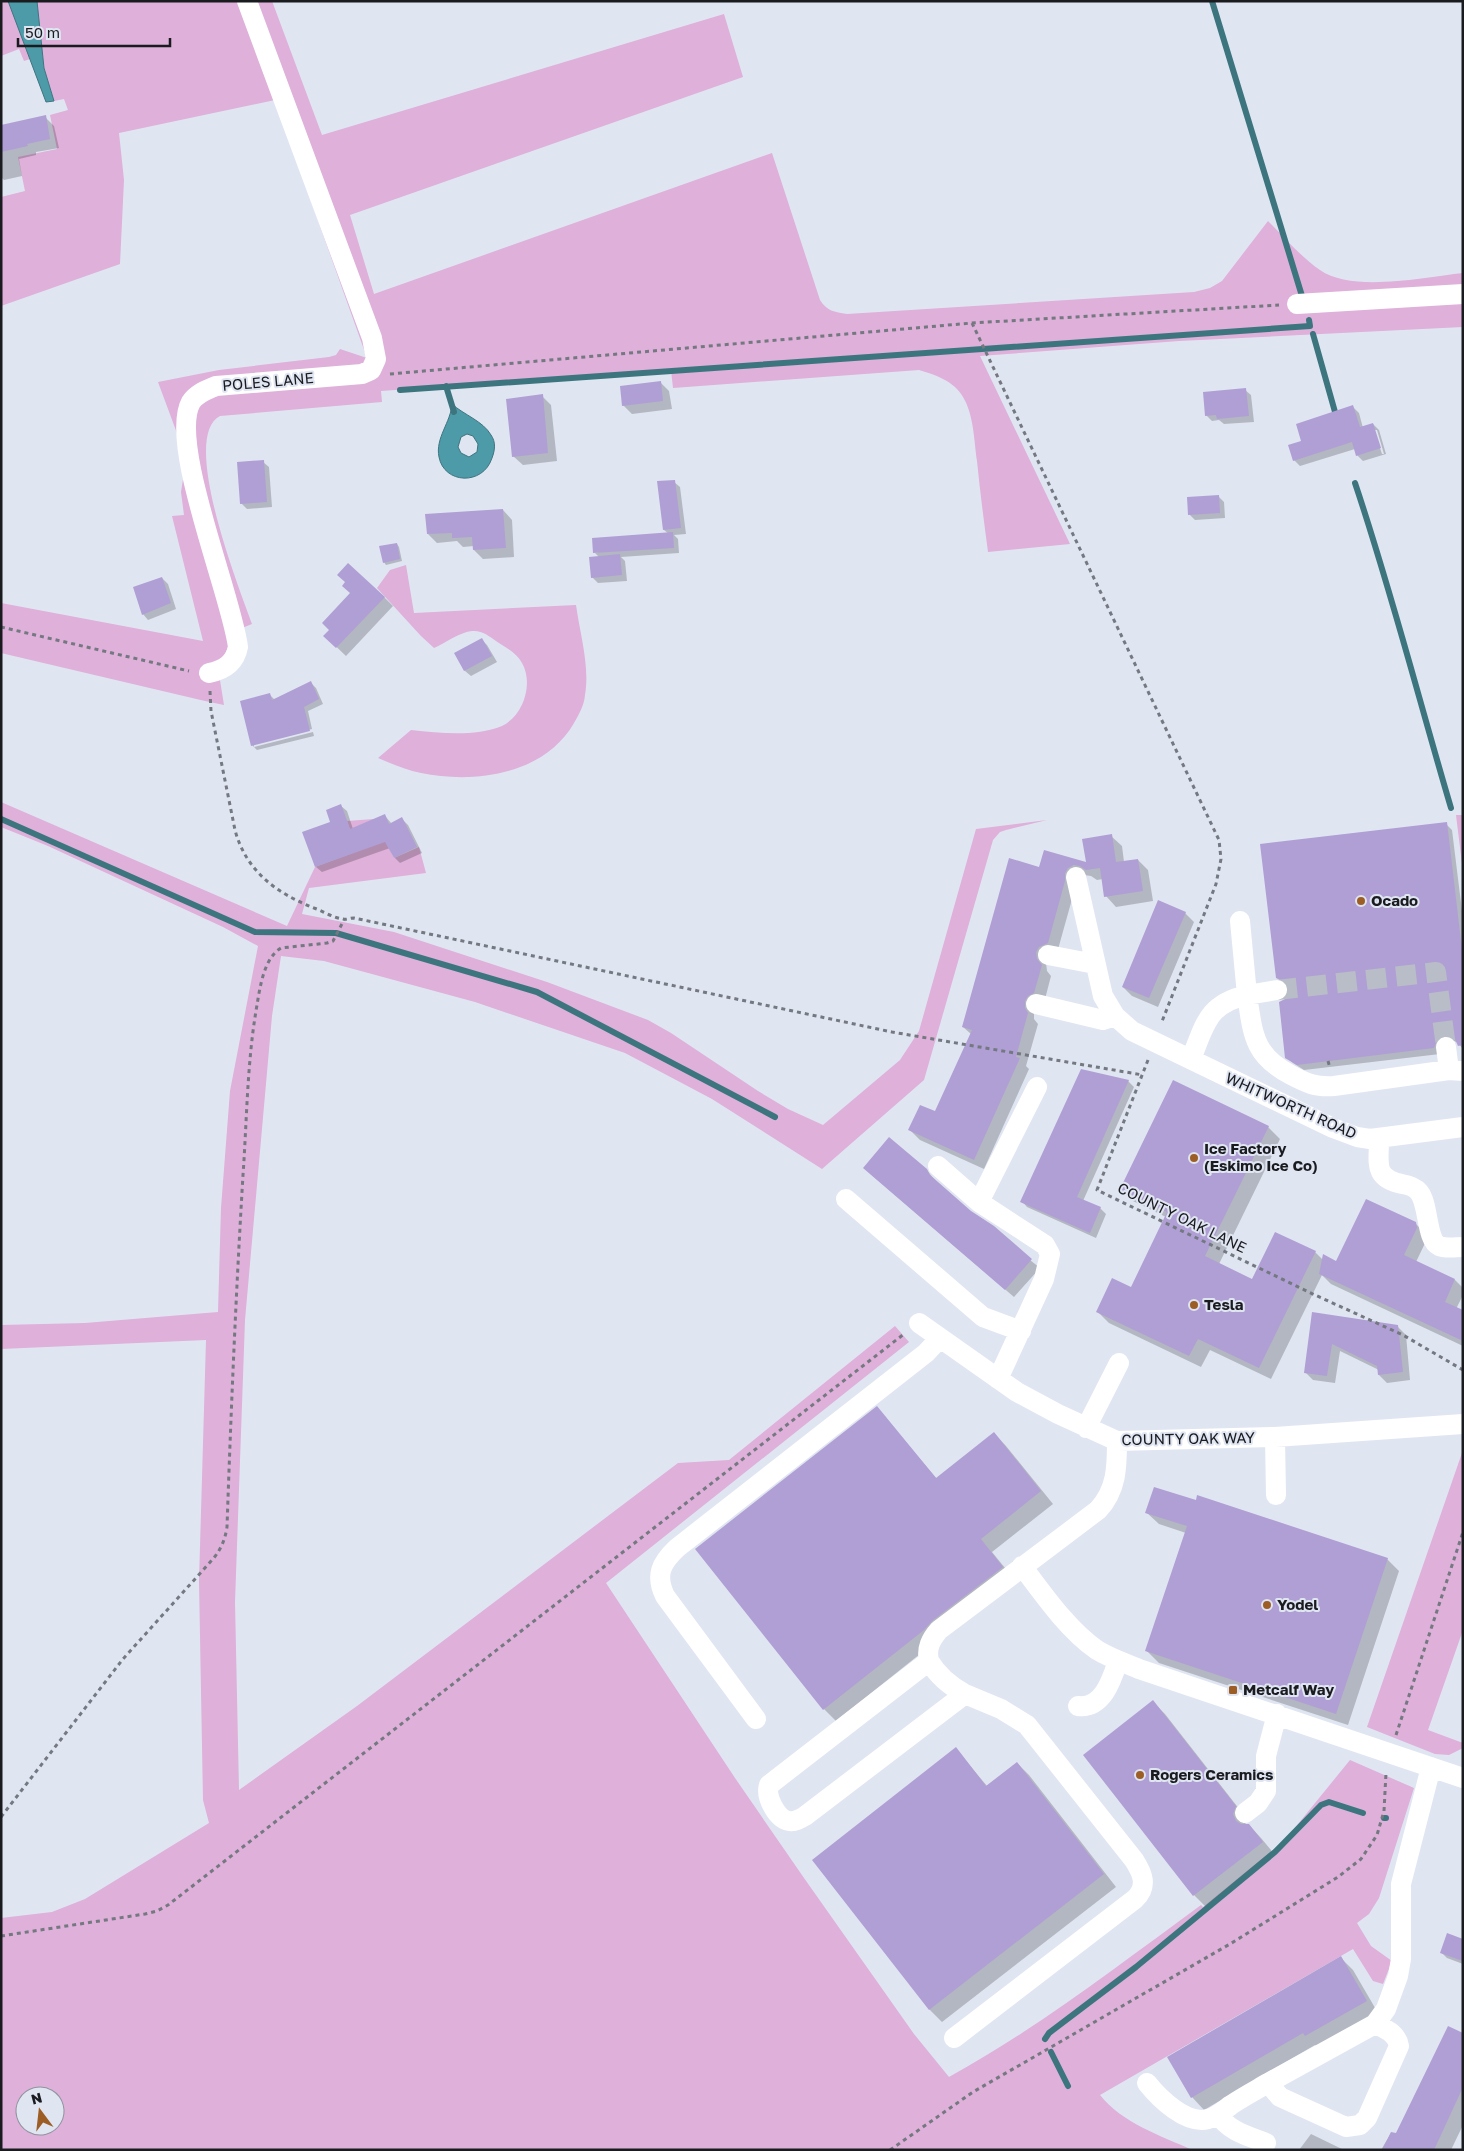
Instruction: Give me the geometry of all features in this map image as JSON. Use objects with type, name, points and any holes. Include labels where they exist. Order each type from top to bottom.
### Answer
[{"type":"street","points":[[247,1],[374,345],[376,359],[381,372]]},
{"type":"street","points":[[1297,304],[1463,294]]},
{"type":"street","name":"POLES LANE","points":[[210,673],[231,663],[238,647],[192,472],[186,424],[191,403],[196,396],[216,386],[381,372]]},
{"type":"street","name":"WHITWORTH ROAD","points":[[1076,877],[1102,996],[1115,1016],[1126,1027],[1154,1043],[1333,1128],[1357,1137],[1379,1139],[1463,1127]]},
{"type":"street","points":[[1240,922],[1247,995],[1254,1035],[1264,1056],[1278,1068],[1321,1087],[1456,1070],[1446,1047]]},
{"type":"street","points":[[1048,955],[1095,964]]},
{"type":"street","points":[[1191,1059],[1212,1013],[1228,1000],[1277,990]]},
{"type":"street","points":[[1036,1004],[1103,1020],[1115,1016]]},
{"type":"street","points":[[979,1202],[1037,1087]]},
{"type":"street","points":[[1379,1139],[1380,1165],[1383,1177],[1409,1186],[1419,1192],[1432,1237],[1437,1244],[1446,1247],[1463,1247]]},
{"type":"street","points":[[938,1166],[979,1202],[1045,1245],[1049,1251],[1050,1262],[1047,1272],[998,1380]]},
{"type":"street","points":[[846,1199],[979,1314],[993,1322],[1021,1331]]},
{"type":"street","name":"COUNTY OAK WAY","points":[[919,1323],[998,1380],[1039,1405],[1117,1441],[1275,1438],[1463,1424]]},
{"type":"street","points":[[756,1719],[665,1596],[660,1583],[661,1566],[677,1548],[926,1353],[940,1338]]},
{"type":"street","points":[[1086,1428],[1119,1363]]},
{"type":"street","points":[[1275,1438],[1276,1495]]},
{"type":"street","points":[[954,2038],[1135,1899],[1141,1892],[1144,1883],[1141,1872],[1134,1860],[1033,1731],[1011,1714],[954,1688],[943,1679],[929,1660],[928,1655],[930,1642],[939,1630],[1091,1516],[1104,1504],[1111,1493],[1114,1480],[1117,1441]]},
{"type":"street","points":[[1022,1566],[1058,1612],[1078,1632],[1097,1650],[1118,1661],[1463,1778]]},
{"type":"street","points":[[929,1660],[769,1785],[767,1789],[769,1799],[784,1819],[794,1821],[805,1816],[965,1694]]},
{"type":"street","points":[[1078,1706],[1088,1706],[1101,1697],[1110,1684],[1118,1661]]},
{"type":"street","points":[[1245,1813],[1258,1803],[1266,1792],[1266,1756],[1277,1714]]},
{"type":"street","points":[[1146,2083],[1163,2102],[1191,2117],[1203,2120],[1218,2114],[1268,2083],[1375,2024],[1386,2009],[1398,1976],[1401,1959],[1399,1903],[1401,1884],[1431,1767]]},
{"type":"street","points":[[1268,2083],[1280,2097],[1346,2127],[1360,2125],[1367,2118],[1399,2046],[1394,2035],[1375,2024]]},
{"type":"street","points":[[1218,2114],[1232,2128],[1266,2143]]},
{"type":"path","points":[[381,372],[972,323],[1297,304]]},
{"type":"path","name":"COUNTY OAK LANE","points":[[972,323],[1216,833],[1222,854],[1218,876],[1143,1075],[1097,1190],[1314,1295],[1403,1335],[1463,1370]]},
{"type":"path","points":[[1,627],[185,670],[210,673],[211,710],[236,830],[246,856],[259,874],[278,891],[294,900],[344,920],[354,918],[892,1032],[1143,1075]]},
{"type":"path","points":[[1,1818],[123,1659],[213,1559],[225,1539],[238,1252],[257,1004],[266,970],[275,951],[281,948],[333,941],[344,920]]},
{"type":"path","points":[[1,1936],[145,1914],[157,1911],[168,1905],[919,1323]]},
{"type":"path","points":[[890,2150],[973,2092],[1322,1889],[1366,1853],[1380,1828],[1384,1811],[1386,1770],[1390,1752],[1463,1532]]},
{"type":"shaded area","points":[[1,1],[8,1],[30,59],[24,61],[19,49],[1,56]]},
{"type":"shaded area","points":[[37,1],[272,1],[322,135],[724,14],[743,77],[350,215],[374,294],[772,153],[820,300],[825,307],[835,312],[847,314],[1194,292],[1210,288],[1222,281],[1268,221],[1306,259],[1320,270],[1334,277],[1350,281],[1389,282],[1463,273],[1463,327],[1179,341],[980,356],[1070,544],[988,552],[973,428],[967,404],[959,391],[950,383],[919,370],[673,388],[671,370],[381,391],[382,402],[220,416],[209,430],[206,453],[209,482],[226,549],[252,624],[227,634],[229,643],[219,674],[224,705],[205,701],[1,653],[1,603],[203,641],[172,516],[184,515],[181,492],[184,473],[181,444],[158,382],[219,370],[329,357],[336,355],[340,349],[367,358],[275,100],[119,133],[124,180],[120,264],[1,306],[1,197],[25,191],[18,157],[57,149],[50,115],[68,110],[64,99],[54,101],[44,68]]},
{"type":"shaded area","points":[[406,565],[414,613],[576,605],[585,661],[586,684],[584,699],[574,723],[561,741],[545,754],[526,765],[506,772],[485,776],[463,777],[421,773],[404,769],[378,758],[411,730],[469,733],[502,726],[516,715],[521,707],[526,690],[527,680],[520,659],[511,650],[485,634],[479,631],[467,632],[434,648],[421,636],[377,588],[390,570]]},
{"type":"shaded area","points":[[1,802],[287,926],[315,867],[358,851],[347,821],[374,819],[394,858],[419,847],[426,873],[309,888],[302,914],[394,932],[547,982],[648,1020],[788,1109],[823,1125],[900,1060],[919,1031],[976,829],[1047,820],[1000,832],[993,840],[924,1080],[822,1169],[712,1099],[625,1053],[475,1002],[324,961],[281,956],[272,1016],[245,1320],[235,1602],[239,1790],[357,1706],[678,1463],[729,1460],[895,1326],[909,1342],[606,1583],[735,1778],[914,2034],[949,2077],[1014,2038],[1078,1995],[1201,1905],[1203,1907],[1285,1840],[1350,1760],[1414,1788],[1379,1898],[1369,1914],[1357,1923],[1371,1946],[1392,1961],[1383,1984],[1373,1981],[1353,1949],[1100,2095],[1109,2105],[1131,2121],[1155,2134],[1193,2150],[1,2150],[1,1918],[52,1912],[85,1899],[209,1823],[203,1800],[199,1581],[206,1340],[1,1349],[1,1325],[85,1323],[218,1312],[221,1208],[230,1091],[258,946],[223,927],[48,846],[1,827]]},
{"type":"shaded area","points":[[1456,815],[1463,815],[1463,872]]},
{"type":"shaded area","points":[[1463,1450],[1463,1630],[1428,1730],[1463,1743],[1463,1748],[1449,1755],[1435,1754],[1367,1727]]},
{"type":"water","points":[[8,1],[37,1],[44,68],[54,101],[46,102]]},
{"type":"water","points":[[452,404],[488,430],[494,440],[494,452],[487,467],[473,477],[456,477],[442,466],[439,457],[439,443]],"holes":[[[467,434],[473,436],[478,444],[477,452],[469,457],[461,453],[458,447],[461,437]]]},
{"type":"building","points":[[46,115],[50,139],[1,152],[1,125]]},
{"type":"building","points":[[661,381],[663,401],[622,406],[620,386]]},
{"type":"building","points":[[1246,388],[1249,416],[1217,419],[1216,415],[1205,416],[1203,392]]},
{"type":"building","points":[[543,394],[548,453],[512,457],[506,399]]},
{"type":"building","points":[[1353,405],[1360,427],[1373,423],[1381,448],[1356,456],[1352,442],[1293,461],[1288,445],[1301,441],[1296,424]]},
{"type":"building","points":[[264,460],[267,502],[240,504],[237,462]]},
{"type":"building","points":[[675,480],[681,528],[663,530],[657,481]]},
{"type":"building","points":[[1219,495],[1220,513],[1188,515],[1187,497]]},
{"type":"building","points":[[503,509],[506,548],[473,550],[472,537],[452,538],[452,533],[427,534],[425,514]]},
{"type":"building","points":[[673,532],[674,548],[593,553],[592,538]]},
{"type":"building","points":[[397,543],[400,559],[383,563],[379,546]]},
{"type":"building","points":[[620,554],[622,575],[591,578],[589,557]]},
{"type":"building","points":[[348,563],[385,597],[336,648],[323,636],[329,630],[322,623],[350,593],[342,586],[345,582],[337,575]]},
{"type":"building","points":[[162,577],[171,603],[142,615],[133,587]]},
{"type":"building","points":[[482,638],[492,656],[464,671],[454,653]]},
{"type":"building","points":[[311,681],[319,699],[304,707],[310,731],[251,746],[240,701],[270,693],[272,700]]},
{"type":"building","points":[[341,804],[350,829],[385,814],[389,824],[402,817],[417,847],[394,858],[385,842],[315,867],[302,832],[330,822],[326,810]]},
{"type":"building","name":"Ocado","points":[[1447,822],[1463,958],[1463,1045],[1458,1046],[1455,1039],[1445,1035],[1438,1038],[1434,1048],[1297,1065],[1285,1058],[1279,1002],[1285,999],[1289,989],[1286,982],[1276,978],[1260,844]]},
{"type":"building","points":[[1112,834],[1116,862],[1138,859],[1143,891],[1104,897],[1100,868],[1086,870],[1074,865],[1068,868],[1065,873],[1065,881],[1048,943],[1039,947],[1036,952],[1037,959],[1042,965],[1034,993],[1028,996],[1025,1001],[1025,1008],[1028,1013],[1016,1057],[1020,1058],[974,1160],[908,1130],[920,1105],[935,1111],[972,1030],[962,1027],[1009,858],[1039,867],[1044,850],[1086,862],[1082,839]]},
{"type":"building","points":[[1158,900],[1186,912],[1149,998],[1122,987]]},
{"type":"building","points":[[1081,1069],[1129,1080],[1077,1197],[1101,1207],[1090,1233],[1020,1202]]},
{"type":"building","points":[[1173,1080],[1269,1126],[1205,1256],[1252,1279],[1275,1232],[1316,1251],[1259,1368],[1198,1339],[1189,1356],[1096,1312],[1112,1278],[1131,1287],[1167,1212],[1120,1189]]},
{"type":"building","points":[[889,1137],[927,1169],[930,1175],[971,1211],[994,1226],[1032,1259],[1005,1290],[863,1168]]},
{"type":"building","points":[[1366,1199],[1416,1222],[1417,1228],[1404,1255],[1455,1279],[1445,1302],[1463,1310],[1463,1341],[1319,1274],[1323,1254],[1336,1261]]},
{"type":"building","points":[[1312,1312],[1398,1325],[1403,1372],[1378,1375],[1377,1366],[1332,1344],[1327,1376],[1304,1373]]},
{"type":"building","points":[[877,1406],[936,1478],[994,1432],[1041,1491],[981,1539],[1003,1567],[932,1621],[924,1630],[823,1710],[695,1549]]},
{"type":"building","name":"Yodel","points":[[1154,1487],[1196,1500],[1197,1495],[1388,1558],[1336,1714],[1145,1651],[1187,1526],[1145,1513]]},
{"type":"building","points":[[1153,1700],[1236,1806],[1233,1814],[1236,1821],[1241,1824],[1249,1824],[1263,1842],[1193,1896],[1083,1755]]},
{"type":"building","points":[[956,1747],[986,1786],[1017,1762],[1104,1874],[929,2010],[812,1860]]},
{"type":"building","points":[[1447,1933],[1463,1939],[1463,1961],[1440,1953]]},
{"type":"building","points":[[1341,1956],[1367,2001],[1305,2036],[1303,2033],[1191,2098],[1167,2057]]},
{"type":"building","points":[[1448,2026],[1463,2033],[1463,2087],[1434,2150],[1382,2150],[1391,2132],[1396,2133]]},
{"type":"waterway","points":[[1212,1],[1302,296]]},
{"type":"waterway","points":[[400,390],[1310,326],[1309,320]]},
{"type":"waterway","points":[[1313,334],[1337,419]]},
{"type":"waterway","points":[[446,386],[454,412]]},
{"type":"waterway","points":[[1355,483],[1393,604],[1451,808]]},
{"type":"waterway","points":[[1,819],[255,932],[336,933],[537,992],[775,1117]]},
{"type":"waterway","points":[[1045,2039],[1049,2033],[1136,1967],[1275,1852],[1321,1805],[1329,1802],[1363,1813]]},
{"type":"waterway","points":[[1051,2052],[1068,2086]]},
{"type":"tunnel","points":[[1277,990],[1436,972],[1446,1047]]},
{"type":"place","name":"Ocado","points":[[1361,901]]},
{"type":"place","name":"Ice Factory (Eskimo Ice Co)","points":[[1194,1158]]},
{"type":"place","name":"Tesla","points":[[1194,1305]]},
{"type":"place","name":"Yodel","points":[[1267,1605]]},
{"type":"place","name":"Metcalf Way","points":[[1233,1690]]},
{"type":"place","name":"Rogers Ceramics","points":[[1140,1775]]}]
